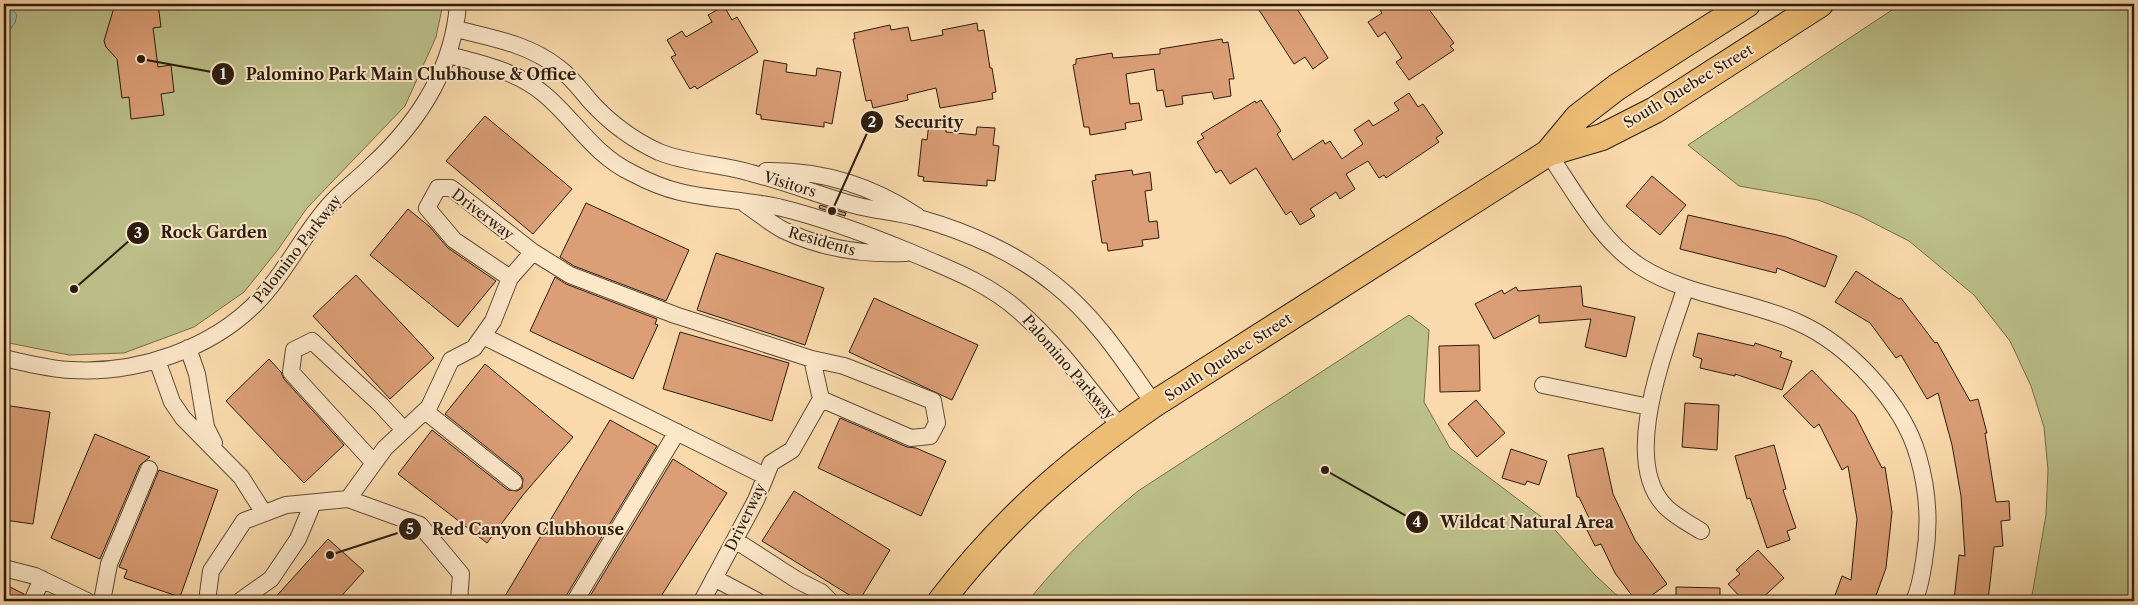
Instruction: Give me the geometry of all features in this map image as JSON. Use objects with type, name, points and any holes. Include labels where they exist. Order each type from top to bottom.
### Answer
[{"type":"main road","name":"South Quebec Street","points":[[1548,154],[1578,117],[1618,87],[1747,4]]},
{"type":"main road","name":"South Quebec Street","points":[[941,601],[962,573],[1012,518],[1045,487],[1120,427],[1548,154],[1602,137],[1655,110],[1820,4]]},
{"type":"street","name":"Palomino Parkway","points":[[4,358],[47,368],[70,370],[118,368],[157,360],[188,348],[226,328],[259,300],[332,202],[371,167],[411,125],[429,95],[449,55],[456,28],[458,4]]},
{"type":"street","name":"Visitors","points":[[456,28],[518,45],[539,55],[559,68],[610,121],[658,151],[680,159],[746,171],[884,213],[921,218],[995,248],[1053,283],[1097,325],[1154,404]]},
{"type":"street","name":"Residents","points":[[449,55],[510,73],[527,82],[544,94],[591,144],[609,160],[630,172],[680,192],[741,201],[782,230],[812,240],[859,252],[878,254],[911,253]]},
{"type":"street","points":[[1548,154],[1599,226],[1619,250],[1642,267],[1685,288],[1769,311],[1799,322],[1833,342],[1880,388],[1902,419],[1918,455],[1926,495],[1927,542],[1920,589],[1914,601]]},
{"type":"street","name":"Driverway","points":[[510,278],[454,240],[427,208],[438,188],[451,188],[533,252]]},
{"type":"street","points":[[348,499],[385,448],[429,407],[451,360],[474,348],[483,336],[493,321],[510,278],[533,252],[570,275],[675,315],[812,359],[844,366],[933,401],[937,423],[930,436],[911,438],[821,399],[812,359]]},
{"type":"street","name":"Palomino Parkway","points":[[911,253],[959,271],[979,282],[1017,309],[1052,344],[1120,427]]},
{"type":"street","points":[[1685,288],[1648,408],[1645,447],[1650,483],[1666,507],[1701,531]]},
{"type":"street","points":[[483,336],[766,476]]},
{"type":"street","points":[[374,462],[291,372],[294,350],[312,341],[381,405],[404,430]]},
{"type":"street","points":[[188,348],[196,374],[206,427],[220,454]]},
{"type":"street","points":[[157,360],[172,402],[183,418],[241,477],[264,513]]},
{"type":"street","points":[[1544,386],[1648,408]]},
{"type":"street","name":"Driverway","points":[[702,601],[756,500],[771,463],[792,450],[821,399]]},
{"type":"street","points":[[425,411],[514,482]]},
{"type":"street","points":[[575,601],[677,432]]},
{"type":"street","points":[[102,601],[109,564],[149,469]]},
{"type":"street","points":[[207,601],[211,571],[244,521],[286,505],[348,499],[420,525],[461,574],[459,601]]},
{"type":"street","points":[[240,601],[271,579],[298,539],[313,503]]},
{"type":"street","points":[[735,540],[797,580],[821,592],[830,601]]},
{"type":"street","points":[[4,568],[42,579],[85,601]]},
{"type":"street","points":[[714,578],[757,601]]},
{"type":"street","points":[[32,601],[42,579]]},
{"type":"green space","points":[[4,4],[443,4],[436,37],[405,106],[307,208],[277,251],[244,292],[194,327],[124,353],[69,355],[4,342]]},
{"type":"green space","points":[[1901,4],[2134,4],[2134,601],[2031,601],[2046,515],[2048,470],[2044,427],[2031,386],[2010,341],[1974,295],[1909,241],[1858,215],[1818,200],[1739,186],[1688,145]]},
{"type":"green space","points":[[1409,315],[1429,330],[1424,402],[1450,448],[1548,522],[1595,575],[1623,601],[1028,601],[1080,543],[1138,491]]},
{"type":"shaded area","points":[[4,4],[8,4],[17,15],[15,23],[4,37]]},
{"type":"building","points":[[115,4],[158,4],[161,27],[153,28],[158,67],[171,65],[174,92],[161,94],[164,115],[131,119],[129,97],[122,98],[117,59],[106,47],[104,41]]},
{"type":"building","points":[[1270,4],[1294,4],[1328,58],[1313,69],[1305,57],[1294,64],[1259,10]]},
{"type":"building","points":[[1376,4],[1425,4],[1454,43],[1450,46],[1454,50],[1409,80],[1396,62],[1402,58],[1385,32],[1378,37],[1368,22],[1382,13]]},
{"type":"building","points":[[724,6],[732,20],[737,17],[758,52],[697,89],[695,86],[690,89],[671,57],[676,55],[667,40],[682,31],[686,37],[712,22],[708,15]]},
{"type":"building","points":[[977,23],[978,31],[984,30],[990,68],[992,68],[996,92],[992,93],[993,99],[940,108],[936,88],[907,95],[908,100],[873,108],[871,100],[866,101],[853,39],[855,39],[854,33],[890,25],[891,30],[908,27],[911,41],[943,35],[942,30]]},
{"type":"building","points":[[1222,39],[1223,43],[1228,42],[1234,79],[1229,79],[1231,96],[1214,99],[1212,92],[1182,96],[1183,104],[1166,107],[1163,90],[1157,91],[1154,69],[1126,74],[1130,104],[1139,103],[1142,120],[1125,123],[1126,129],[1090,135],[1089,127],[1084,127],[1073,65],[1076,64],[1076,59],[1112,53],[1113,58],[1160,54],[1160,49]]},
{"type":"building","points":[[764,60],[787,64],[786,72],[816,76],[817,68],[841,72],[832,124],[824,122],[824,127],[761,119],[761,115],[756,114]]},
{"type":"building","points":[[1409,93],[1418,107],[1423,104],[1443,133],[1436,138],[1439,142],[1386,178],[1384,175],[1379,178],[1368,161],[1346,174],[1355,189],[1340,199],[1336,192],[1310,209],[1315,216],[1300,225],[1291,211],[1286,215],[1256,168],[1230,184],[1221,170],[1216,173],[1197,142],[1204,138],[1201,134],[1255,101],[1256,103],[1261,100],[1281,131],[1277,134],[1293,160],[1323,140],[1325,144],[1330,141],[1342,159],[1363,144],[1354,130],[1369,120],[1373,126],[1399,110],[1394,103]]},
{"type":"building","points":[[485,116],[572,189],[533,234],[446,161]]},
{"type":"building","points":[[929,123],[946,124],[946,132],[976,135],[977,127],[995,128],[993,145],[999,146],[995,181],[987,180],[987,186],[923,181],[924,177],[918,176],[922,139],[927,140]]},
{"type":"building","points":[[1132,170],[1133,175],[1150,172],[1152,190],[1145,191],[1149,222],[1157,221],[1159,238],[1142,240],[1143,246],[1108,251],[1107,243],[1102,243],[1092,181],[1096,180],[1095,175]]},
{"type":"building","points":[[1652,176],[1686,205],[1660,235],[1626,206]]},
{"type":"building","points":[[586,203],[689,250],[666,301],[574,266],[560,257]]},
{"type":"building","points":[[820,205],[846,213],[845,216],[819,208]]},
{"type":"building","points":[[408,209],[430,227],[448,248],[496,281],[458,327],[370,255]]},
{"type":"building","points":[[1688,215],[1786,237],[1837,256],[1825,287],[1777,268],[1776,273],[1680,249]]},
{"type":"building","points":[[716,253],[824,288],[805,345],[697,310]]},
{"type":"building","points":[[1856,271],[1899,299],[1901,298],[1935,343],[1937,342],[1970,401],[1978,399],[1987,433],[1985,433],[1996,502],[2009,501],[2010,520],[2001,521],[2003,546],[1994,547],[1988,601],[1954,600],[1959,555],[1965,556],[1961,496],[1952,445],[1938,393],[1927,399],[1901,355],[1896,358],[1870,323],[1835,302]]},
{"type":"building","points":[[356,275],[434,358],[390,399],[313,316]]},
{"type":"building","points":[[555,277],[566,284],[657,319],[655,324],[658,325],[633,379],[530,331]]},
{"type":"building","points":[[1581,286],[1583,306],[1635,317],[1626,357],[1585,347],[1591,319],[1539,323],[1539,315],[1494,339],[1475,304],[1502,290],[1504,294],[1516,287],[1518,291]]},
{"type":"building","points":[[874,298],[978,345],[952,400],[849,352]]},
{"type":"building","points":[[680,332],[789,363],[772,421],[663,389]]},
{"type":"building","points":[[1698,333],[1754,346],[1755,343],[1782,352],[1780,357],[1792,361],[1782,390],[1735,374],[1735,376],[1700,368],[1702,359],[1693,356]]},
{"type":"building","points":[[1479,345],[1480,391],[1440,392],[1439,346]]},
{"type":"building","points":[[269,359],[281,372],[284,379],[344,445],[304,483],[226,401]]},
{"type":"building","points":[[485,364],[573,437],[523,495],[487,543],[398,474],[432,430],[508,490],[517,491],[522,488],[523,479],[520,474],[445,414]]},
{"type":"building","points":[[1812,370],[1855,415],[1882,468],[1885,467],[1892,512],[1886,568],[1874,601],[1833,601],[1842,576],[1851,580],[1857,519],[1848,466],[1842,470],[1819,424],[1814,428],[1783,396]]},
{"type":"building","points":[[1476,400],[1505,433],[1477,457],[1448,424]]},
{"type":"building","points":[[1685,403],[1719,405],[1717,450],[1682,447]]},
{"type":"building","points":[[4,405],[50,412],[33,524],[4,520]]},
{"type":"building","points":[[840,418],[907,447],[916,448],[946,461],[921,516],[818,468]]},
{"type":"building","points":[[610,420],[657,446],[566,596],[565,601],[502,601]]},
{"type":"building","points":[[95,434],[150,457],[140,465],[100,559],[51,538]]},
{"type":"building","points":[[1774,445],[1786,489],[1783,490],[1796,528],[1787,531],[1790,540],[1767,548],[1750,498],[1747,499],[1735,456]]},
{"type":"building","points":[[1603,448],[1613,494],[1635,540],[1667,584],[1644,601],[1636,601],[1615,573],[1601,544],[1595,546],[1583,522],[1590,520],[1579,497],[1577,497],[1568,455]]},
{"type":"building","points":[[1511,449],[1547,461],[1539,485],[1527,481],[1525,485],[1502,478]]},
{"type":"building","points":[[673,459],[727,493],[658,601],[587,601]]},
{"type":"building","points":[[159,470],[218,490],[180,597],[124,578],[127,570],[119,567]]},
{"type":"building","points":[[794,491],[890,550],[859,601],[762,541]]},
{"type":"building","points":[[328,539],[364,571],[337,601],[272,601]]},
{"type":"building","points":[[1758,550],[1784,578],[1759,601],[1744,601],[1728,584],[1740,574],[1736,570]]},
{"type":"building","points":[[4,584],[24,594],[22,601],[4,601]]},
{"type":"building","points":[[1676,587],[1720,588],[1720,601],[1676,601]]},
{"type":"place","name":"Palomino Park Main Clubhouse & Office","points":[[141,59]]},
{"type":"place","name":"Security","points":[[832,211]]},
{"type":"place","name":"Rock Garden","points":[[74,289]]},
{"type":"place","name":"Wildcat Natural Area","points":[[1325,470]]},
{"type":"place","name":"Red Canyon Clubhouse","points":[[330,555]]}]
